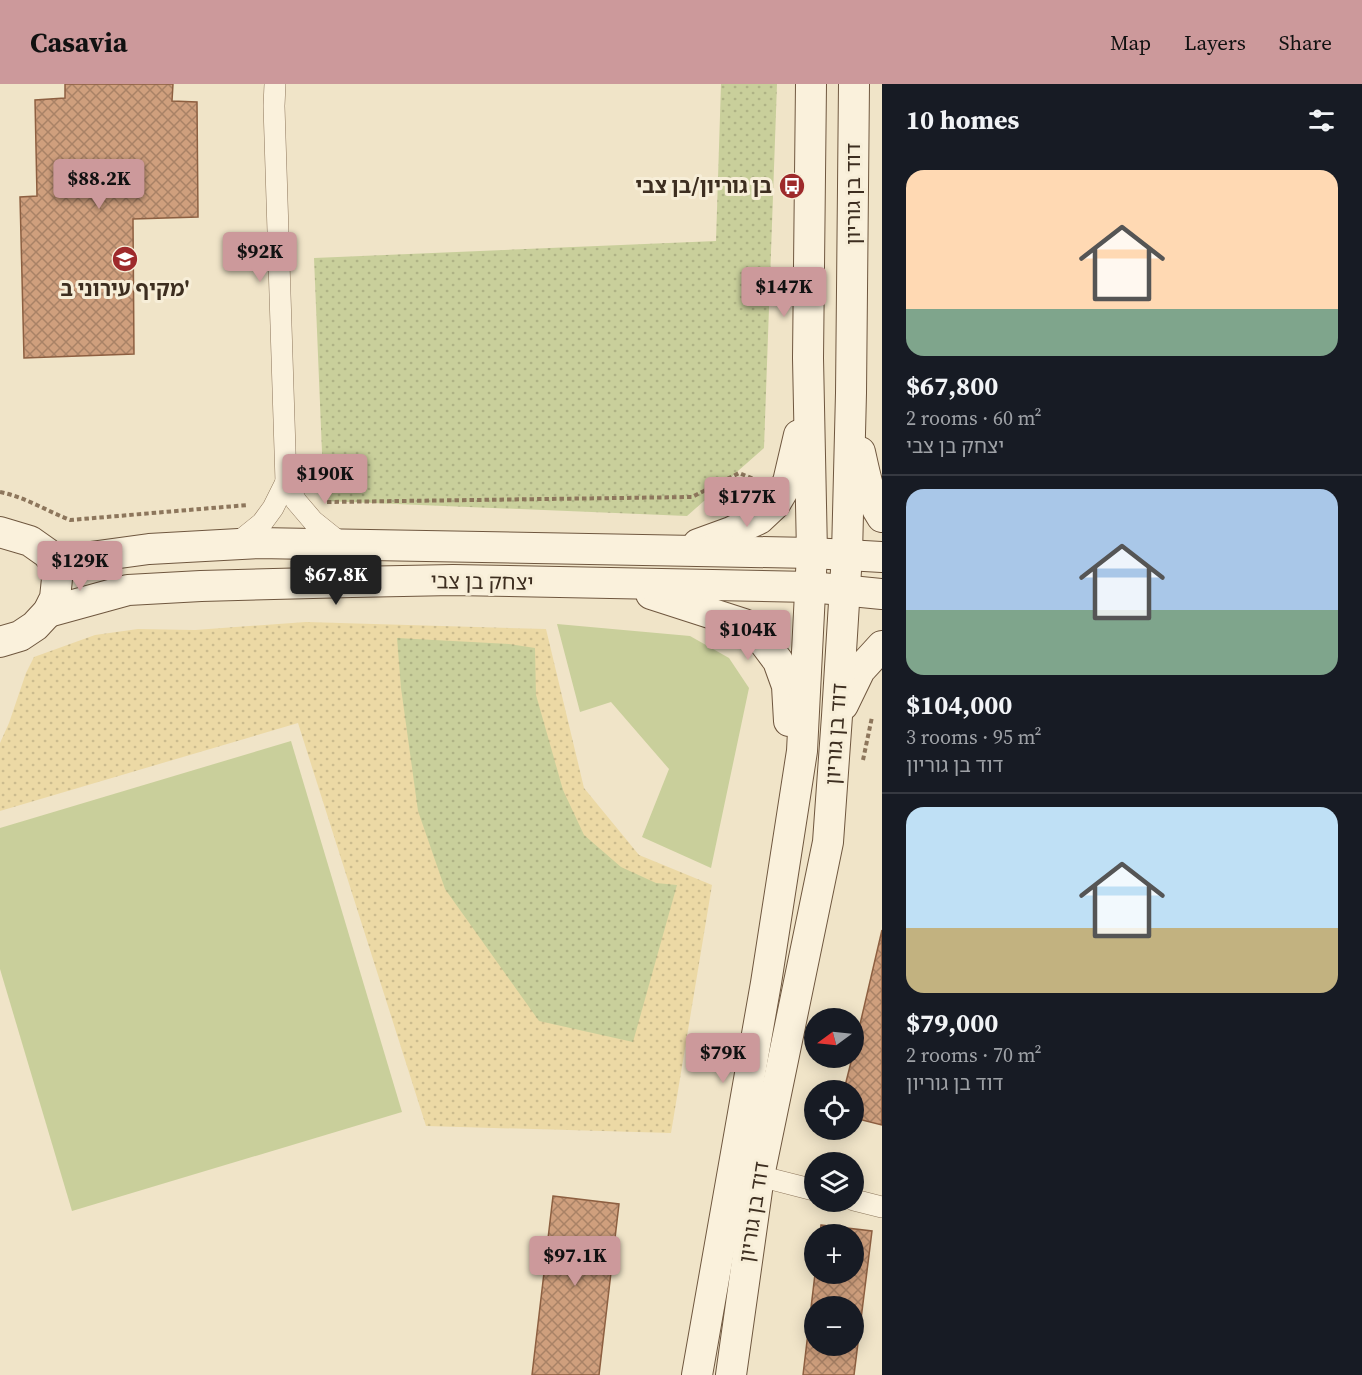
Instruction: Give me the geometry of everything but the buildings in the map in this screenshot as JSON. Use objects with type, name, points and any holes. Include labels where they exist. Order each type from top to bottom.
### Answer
[{"type":"main road","name":"דוד בן גוריון","points":[[697,1375],[766,983],[802,751],[812,553],[808,358],[811,84]]},
{"type":"main road","name":"דוד בן גוריון","points":[[731,1375],[759,1176],[828,842],[847,554],[854,84]]},
{"type":"main road","points":[[681,551],[759,519],[782,492],[788,482],[799,438],[808,358]]},
{"type":"main road","points":[[851,393],[867,483],[882,517]]},
{"type":"main road","points":[[0,532],[30,541],[47,553],[54,562],[57,579],[55,598],[48,612],[35,626],[20,636],[0,642]]},
{"type":"main road","name":"יצחק בן צבי","points":[[54,562],[149,549],[258,543],[812,553],[882,557]]},
{"type":"main road","name":"יצחק בן צבי","points":[[48,612],[128,590],[453,580],[811,587],[882,594]]},
{"type":"main road","points":[[622,585],[744,624],[763,641],[778,661],[787,686],[794,800]]},
{"type":"main road","points":[[837,716],[860,670],[882,646]]},
{"type":"street","points":[[275,84],[286,482],[296,501],[313,521],[343,545]]},
{"type":"street","points":[[236,544],[262,523],[276,503],[286,482]]},
{"type":"street","points":[[759,1176],[804,1187]]},
{"type":"street","points":[[864,1202],[882,1207]]},
{"type":"path","points":[[346,503],[692,497],[739,473],[782,492]]},
{"type":"path","points":[[0,492],[29,501],[70,520],[276,503]]},
{"type":"green space","points":[[721,84],[777,84],[764,448],[687,516],[324,501],[314,258],[716,241]]},
{"type":"green space","points":[[557,624],[690,636],[729,658],[749,688],[711,868],[642,837],[669,769],[611,702],[580,712]]},
{"type":"green space","points":[[397,638],[509,644],[535,648],[536,695],[563,790],[584,835],[621,867],[656,883],[677,885],[633,1042],[539,1021],[445,889],[418,811],[401,688]]},
{"type":"green space","points":[[291,741],[402,1112],[72,1211],[0,969],[0,828]]},
{"type":"sand","points":[[306,622],[546,629],[584,788],[639,855],[712,885],[671,1133],[426,1126],[298,723],[0,811],[0,743],[34,657],[95,635],[138,629],[195,630]]},
{"type":"place","name":"בן גוריון/בן צבי","points":[[792,186]]},
{"type":"place","name":"מקיף עירוני ב'","points":[[125,259]]}]
